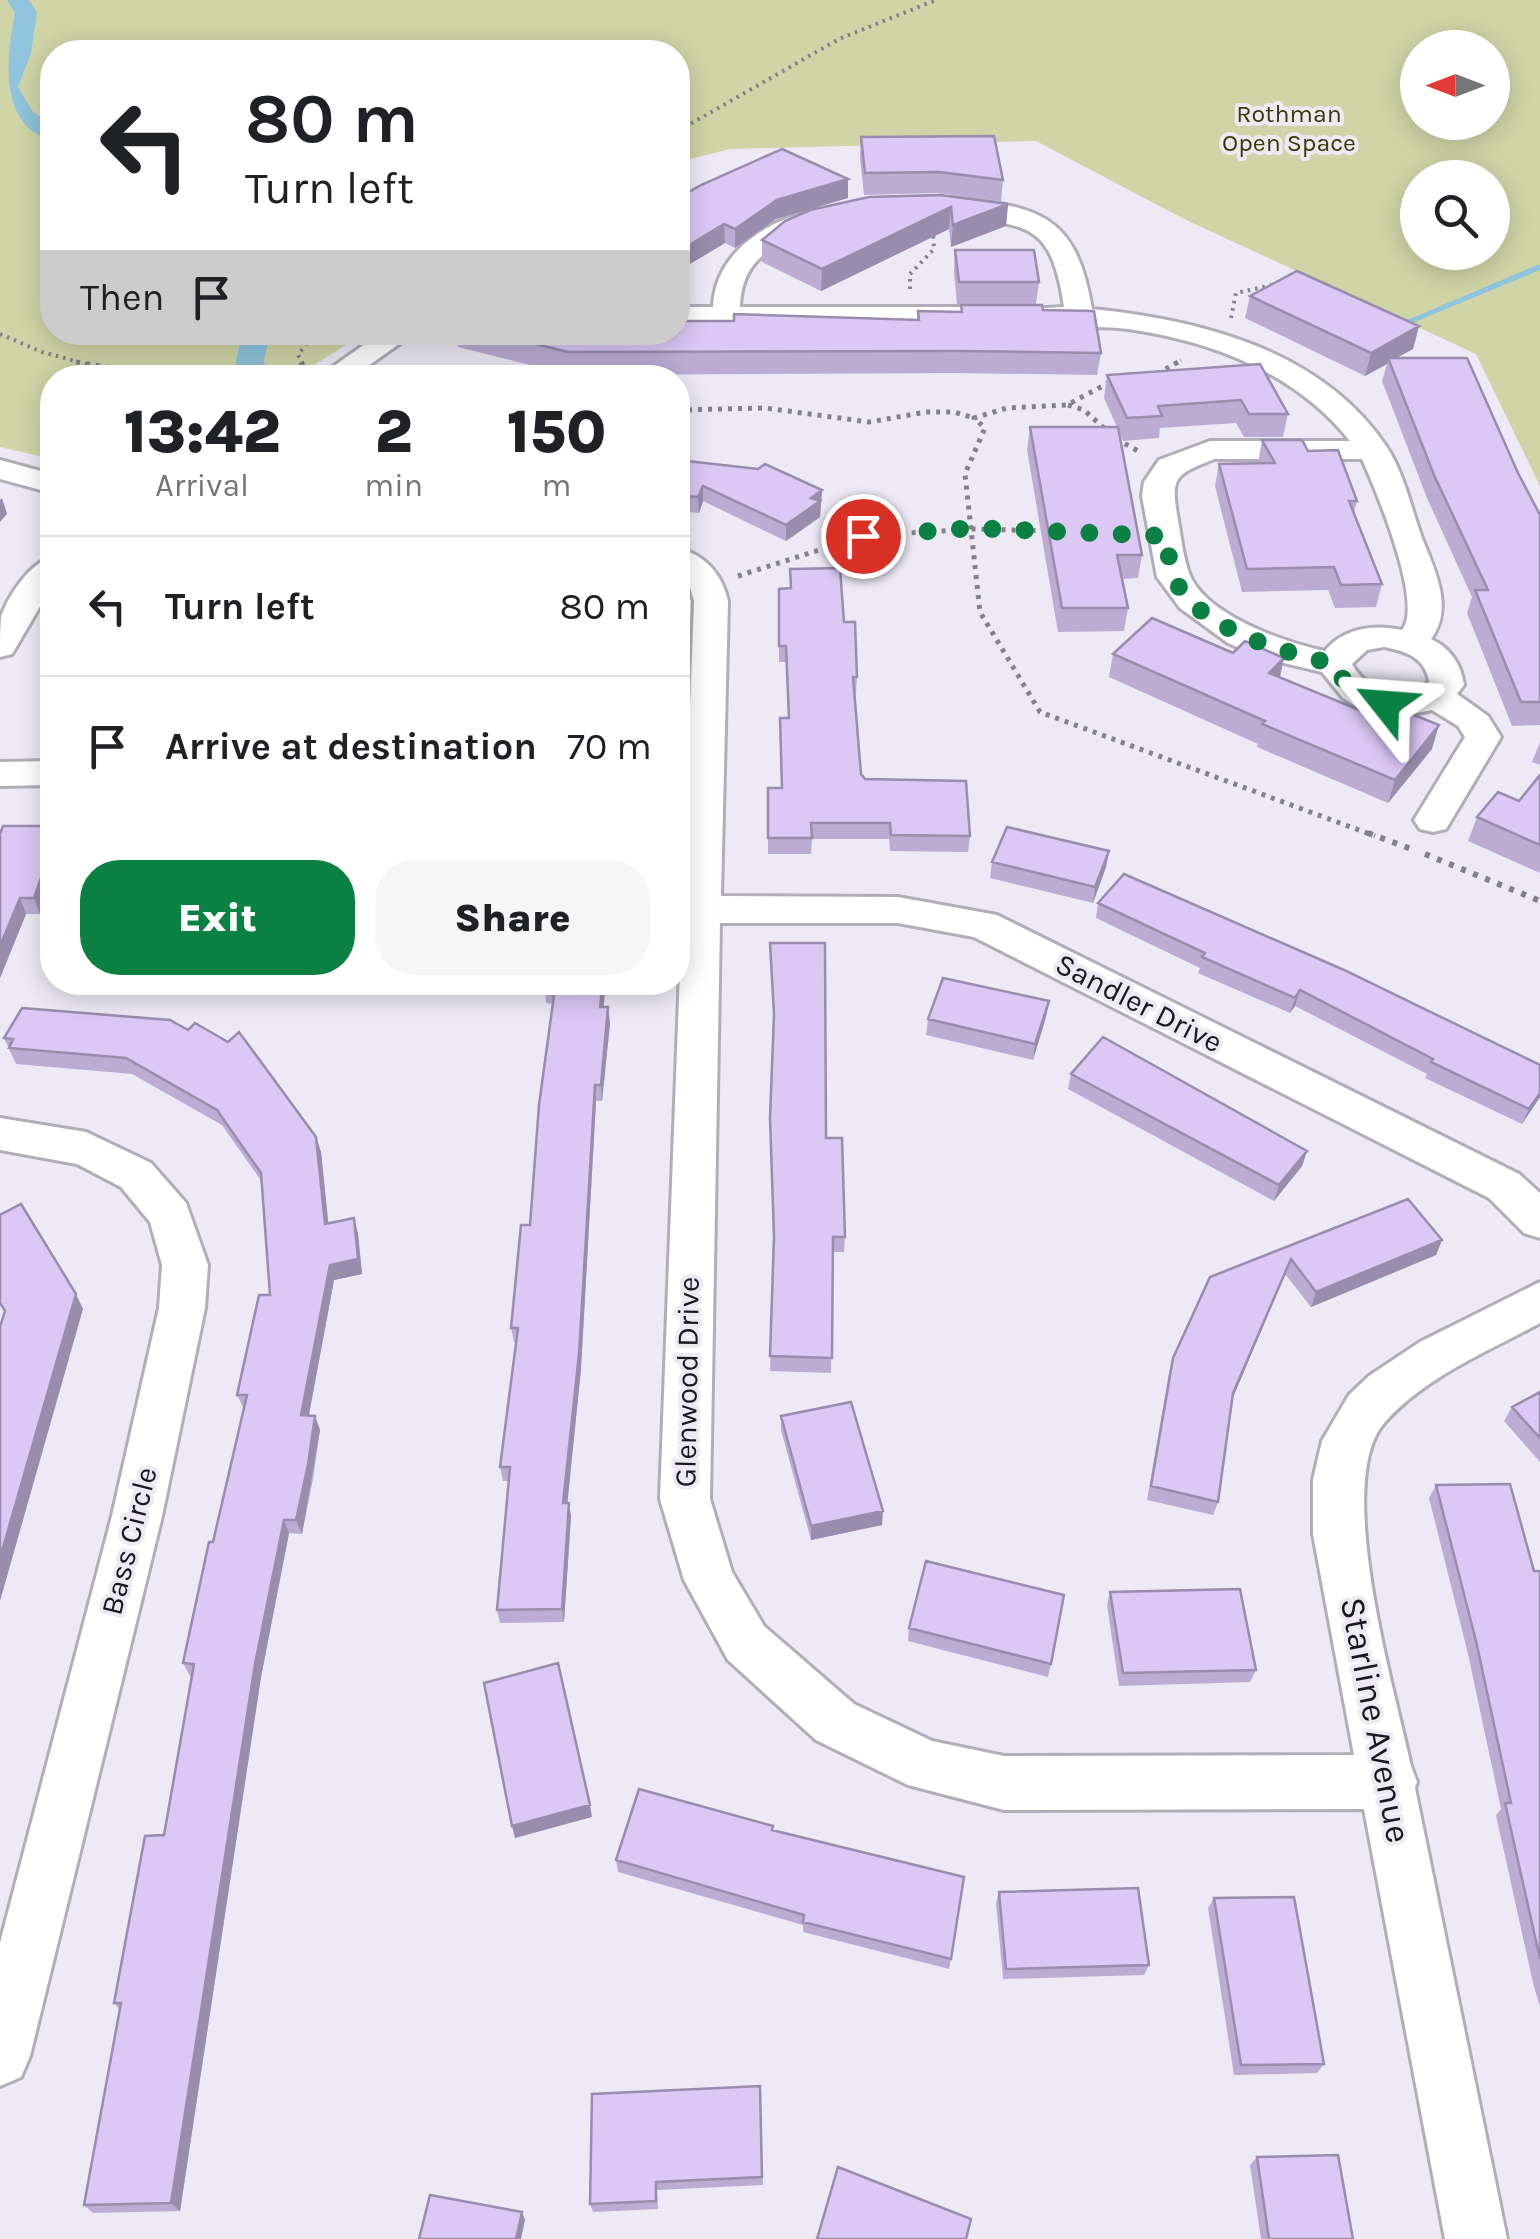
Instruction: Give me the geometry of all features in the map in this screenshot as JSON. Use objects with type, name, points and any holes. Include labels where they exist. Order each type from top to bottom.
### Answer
[{"type":"street","points":[[931,205],[1010,216],[1044,230],[1067,256],[1079,314]]},
{"type":"street","points":[[726,316],[731,275],[748,256],[800,224],[839,209]]},
{"type":"street","points":[[690,315],[1079,314],[1158,324],[1216,340],[1272,364],[1331,400],[1373,450],[1422,581],[1424,623],[1411,642]]},
{"type":"street","points":[[351,365],[382,345]]},
{"type":"street","points":[[1335,664],[1258,643],[1192,601],[1173,577],[1158,496],[1159,482],[1170,466],[1210,450],[1373,450]]},
{"type":"street","points":[[0,468],[40,480]]},
{"type":"street","name":"Glenwood Drive","points":[[693,572],[712,601],[685,1498],[709,1580],[746,1643],[834,1722],[927,1766],[1004,1782],[1390,1782]]},
{"type":"street","points":[[0,647],[40,581]]},
{"type":"street","points":[[1384,636],[1411,642],[1434,653],[1447,669],[1447,685],[1436,697],[1412,705],[1385,704],[1359,695],[1341,680],[1335,664],[1342,649],[1359,639],[1384,636]]},
{"type":"street","points":[[1433,820],[1483,737],[1472,719],[1436,697]]},
{"type":"street","points":[[0,774],[40,773]]},
{"type":"street","name":"Sandler Drive","points":[[700,909],[898,910],[983,925],[1504,1186],[1540,1220]]},
{"type":"street","name":"Bass Circle","points":[[0,1134],[86,1149],[136,1175],[170,1215],[185,1265],[182,1308],[137,1516],[0,2056]]},
{"type":"street","name":"Starline Avenue","points":[[1476,2239],[1390,1782],[1338,1534],[1336,1485],[1352,1428],[1389,1384],[1540,1302]]},
{"type":"path","points":[[690,124],[839,39],[936,0]]},
{"type":"path","points":[[912,315],[910,274],[934,249],[931,205]]},
{"type":"path","points":[[0,334],[37,353],[78,365]]},
{"type":"path","points":[[1067,405],[1084,410],[1120,442],[1170,466]]},
{"type":"path","points":[[690,410],[765,408],[869,422],[926,412],[954,412],[974,418]]},
{"type":"path","points":[[693,572],[863,536],[972,528],[1050,532]]},
{"type":"green space","name":"Rothman Open Space","points":[[0,0],[1540,0],[1540,486],[1476,354],[1184,219],[1036,141],[730,149],[690,159],[690,40],[40,40],[40,345],[346,345],[314,365],[40,365],[40,456],[0,447]]},
{"type":"building","points":[[994,136],[1003,180],[939,172],[865,173],[861,137]]},
{"type":"building","points":[[782,149],[848,179],[777,200],[735,229],[724,224],[690,245],[690,191]]},
{"type":"building","points":[[940,195],[1008,204],[953,225],[951,207],[822,269],[762,240],[785,221],[810,210],[869,197]]},
{"type":"building","points":[[955,250],[1034,250],[1039,282],[959,282]]},
{"type":"building","points":[[1297,271],[1419,326],[1371,353],[1250,296]]},
{"type":"building","points":[[961,305],[1042,305],[1043,310],[1094,311],[1101,353],[568,352],[540,345],[690,345],[690,321],[734,321],[734,314],[919,320],[918,311],[962,312]]},
{"type":"building","points":[[1388,358],[1467,358],[1540,515],[1540,702],[1521,702],[1475,590],[1488,590],[1434,475]]},
{"type":"building","points":[[1260,364],[1288,414],[1249,414],[1241,400],[1158,406],[1162,416],[1127,418],[1107,375]]},
{"type":"building","points":[[1030,427],[1118,427],[1142,555],[1117,555],[1128,608],[1062,608]]},
{"type":"building","points":[[1262,440],[1302,440],[1308,451],[1338,450],[1357,501],[1349,501],[1382,584],[1341,585],[1334,567],[1247,569],[1219,464],[1275,463]]},
{"type":"building","points":[[690,461],[758,469],[765,464],[822,490],[811,498],[820,501],[786,525],[703,486],[698,497],[690,496]]},
{"type":"building","points":[[840,568],[844,622],[855,622],[857,677],[853,677],[861,774],[865,779],[966,781],[970,836],[891,835],[890,823],[811,823],[812,838],[768,838],[768,788],[782,788],[780,718],[789,718],[786,646],[779,646],[779,589],[791,588],[790,569]]},
{"type":"building","points":[[1152,618],[1233,653],[1245,641],[1284,658],[1269,673],[1386,721],[1397,708],[1439,725],[1395,780],[1262,724],[1265,721],[1113,654]]},
{"type":"building","points":[[1540,775],[1540,845],[1477,817],[1498,792],[1519,801]]},
{"type":"building","points":[[3,826],[40,826],[40,881],[34,898],[20,898],[0,946]]},
{"type":"building","points":[[1007,827],[1109,851],[1095,887],[992,862]]},
{"type":"building","points":[[1124,874],[1344,970],[1540,1065],[1540,1093],[1529,1109],[1431,1062],[1433,1059],[1300,990],[1295,998],[1202,957],[1205,953],[1098,903]]},
{"type":"building","points":[[770,943],[825,943],[826,1138],[842,1138],[845,1237],[833,1237],[832,1358],[770,1356],[774,1014]]},
{"type":"building","points":[[943,978],[1049,1001],[1035,1044],[928,1019]]},
{"type":"building","points":[[554,995],[601,995],[600,1007],[608,1007],[601,1085],[595,1085],[579,1354],[563,1503],[569,1503],[562,1609],[497,1610],[510,1467],[500,1467],[518,1328],[511,1328],[521,1225],[530,1225],[539,1105]]},
{"type":"building","points":[[22,1008],[170,1020],[188,1030],[195,1023],[228,1042],[239,1032],[316,1137],[325,1224],[354,1218],[358,1259],[330,1265],[301,1415],[315,1416],[308,1465],[296,1520],[284,1520],[255,1664],[171,2203],[84,2205],[121,2003],[114,2003],[145,1836],[164,1835],[194,1664],[183,1663],[247,1395],[237,1395],[259,1295],[270,1295],[261,1173],[217,1110],[126,1058],[9,1048],[13,1039],[4,1038]]},
{"type":"building","points":[[1103,1037],[1307,1151],[1279,1185],[1071,1074]]},
{"type":"building","points":[[1408,1199],[1442,1240],[1316,1292],[1291,1259],[1233,1393],[1218,1502],[1151,1486],[1173,1358],[1210,1277]]},
{"type":"building","points":[[21,1204],[76,1294],[0,1558],[0,1327],[5,1311],[0,1303],[0,1215]]},
{"type":"building","points":[[1540,1392],[1540,1438],[1512,1407]]},
{"type":"building","points":[[851,1402],[883,1511],[811,1526],[781,1416]]},
{"type":"building","points":[[1510,1484],[1534,1571],[1540,1571],[1540,1959],[1505,1803],[1511,1803],[1476,1641],[1436,1485]]},
{"type":"building","points":[[926,1561],[1064,1595],[1051,1664],[909,1628]]},
{"type":"building","points":[[1240,1589],[1256,1670],[1123,1673],[1110,1592]]},
{"type":"building","points":[[558,1663],[590,1805],[512,1826],[484,1683]]},
{"type":"building","points":[[639,1789],[773,1826],[772,1830],[964,1877],[951,1959],[803,1922],[804,1915],[616,1860]]},
{"type":"building","points":[[1138,1888],[1149,1965],[1006,1969],[999,1892]]},
{"type":"building","points":[[1294,1897],[1324,2064],[1241,2065],[1214,1898]]},
{"type":"building","points":[[760,2086],[762,2177],[656,2182],[656,2201],[590,2204],[592,2094]]},
{"type":"building","points":[[1338,2155],[1353,2239],[1269,2239],[1257,2157]]},
{"type":"building","points":[[838,2167],[971,2219],[966,2239],[817,2239]]},
{"type":"building","points":[[430,2195],[522,2212],[516,2239],[419,2239]]},
{"type":"waterway","points":[[18,0],[26,13],[19,53],[6,87],[24,117],[40,127]]},
{"type":"waterway","points":[[1402,324],[1540,267]]},
{"type":"waterway","points":[[251,365],[254,345]]},
{"type":"route","points":[[863,536],[972,528],[1166,536],[1173,577],[1192,601],[1240,636],[1276,651],[1335,664],[1341,680],[1359,695],[1385,704]]}]
